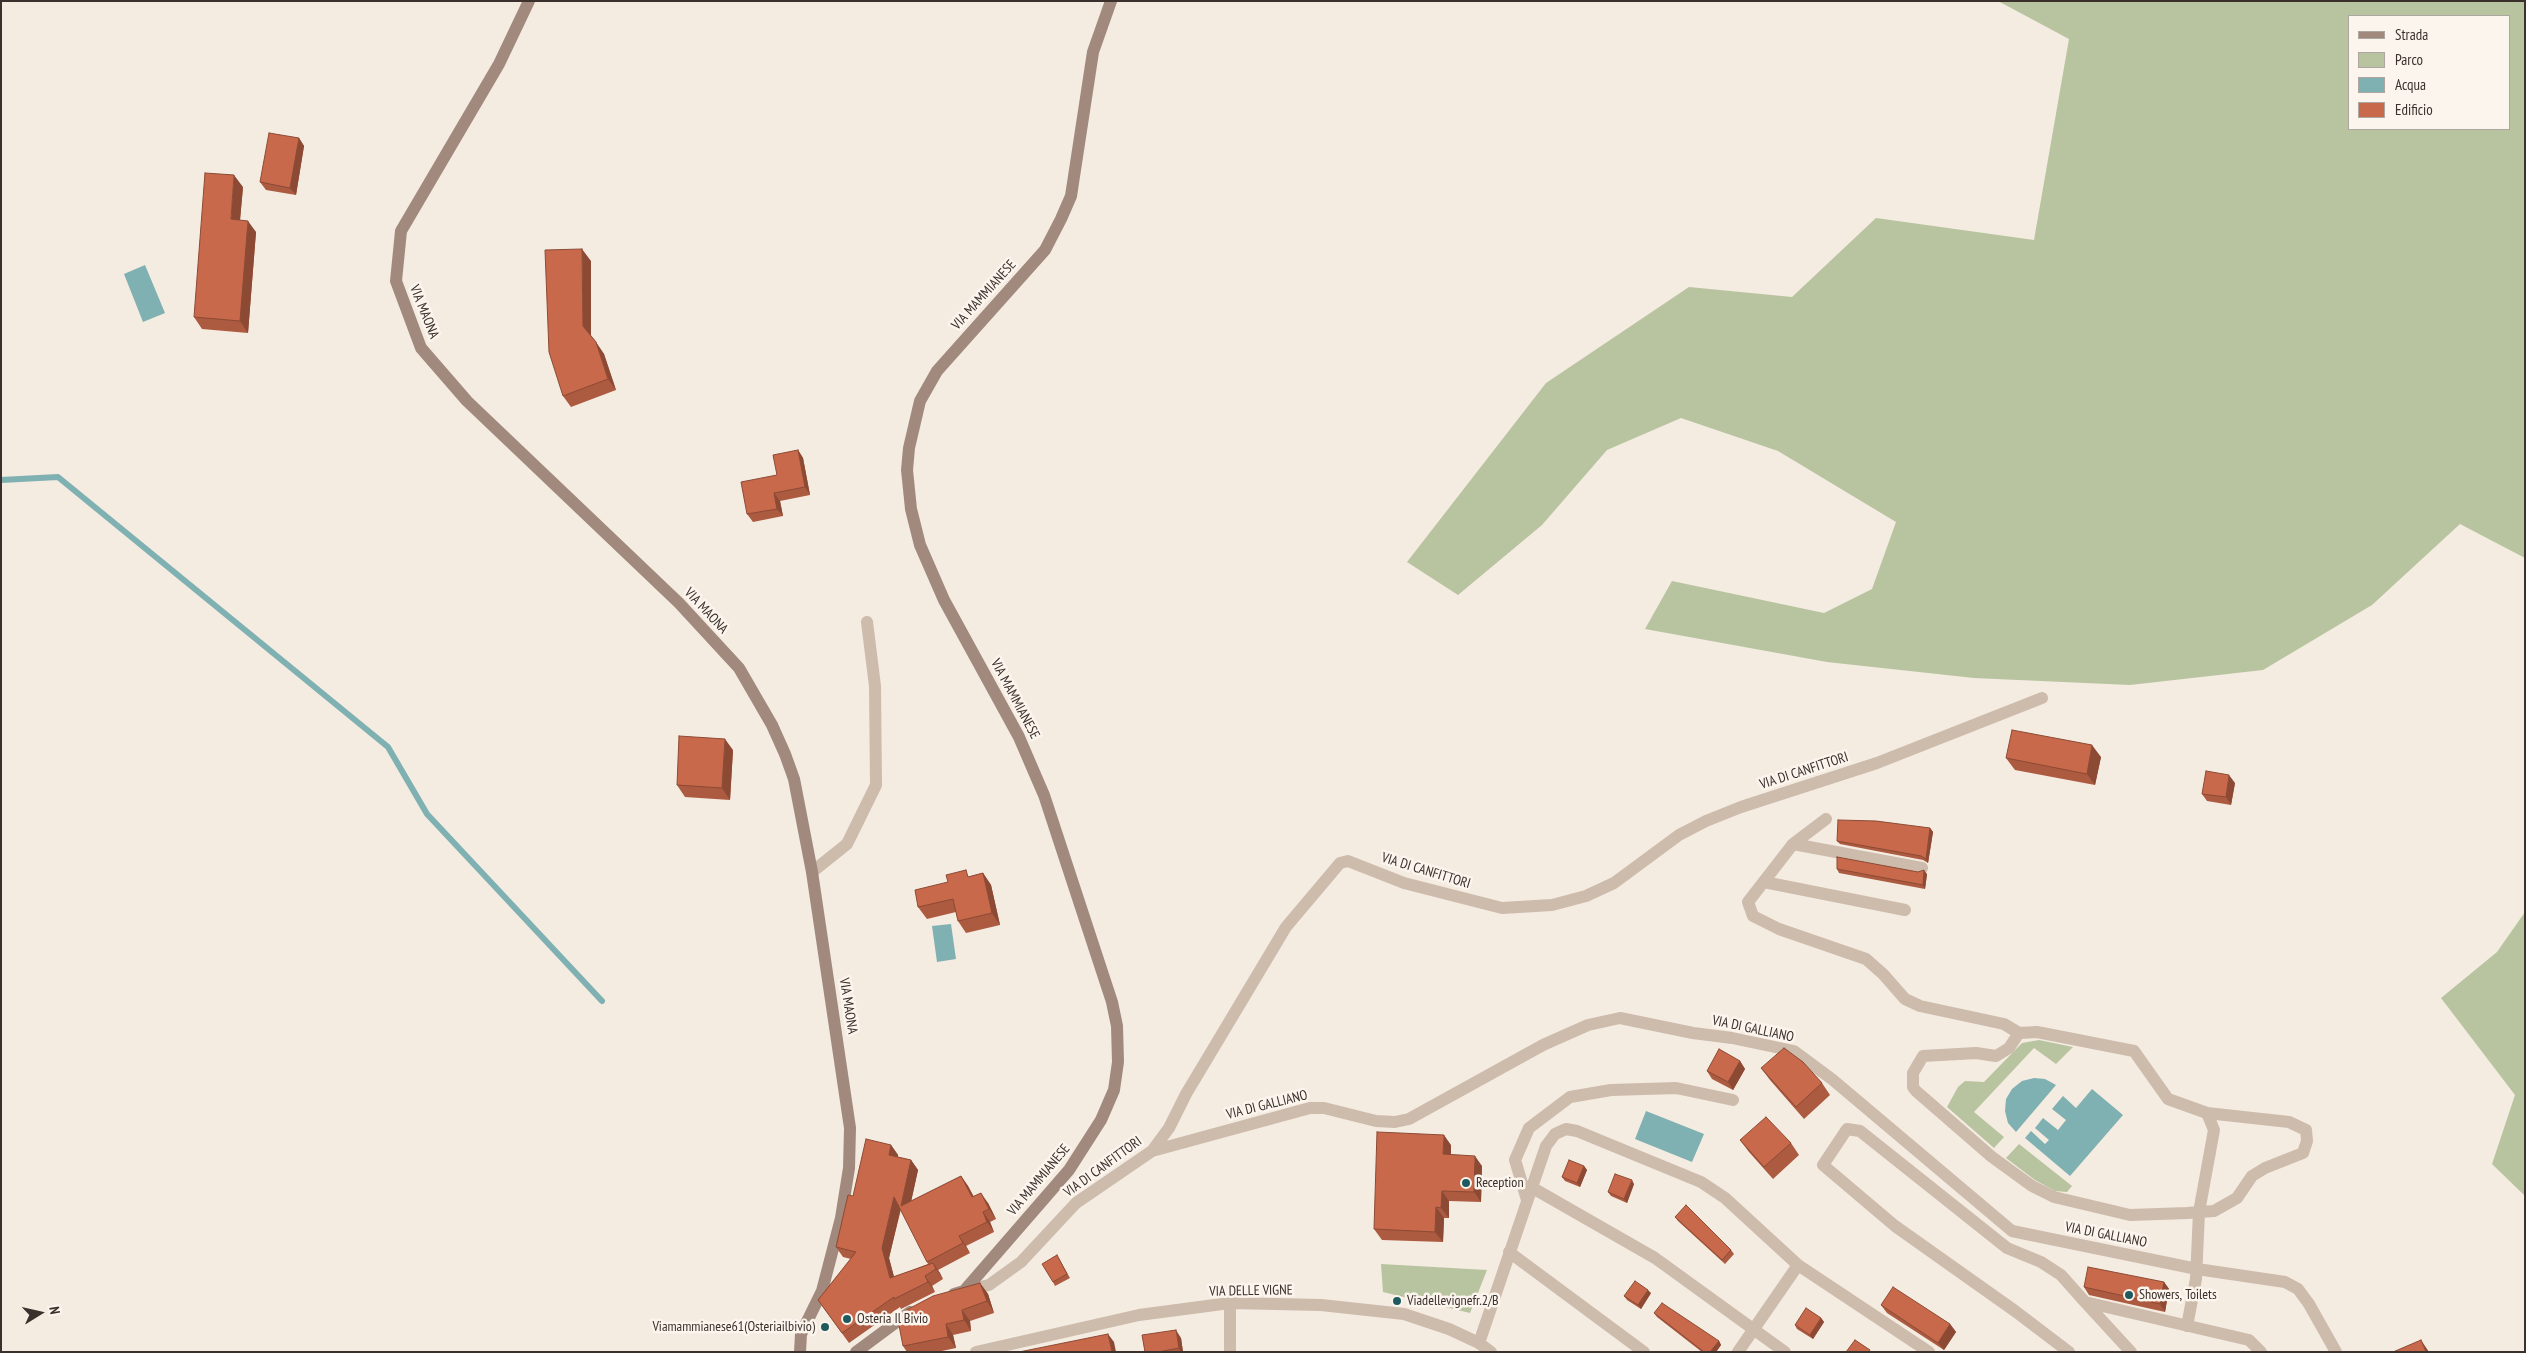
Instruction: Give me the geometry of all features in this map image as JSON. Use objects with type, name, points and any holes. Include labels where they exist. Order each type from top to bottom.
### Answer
[{"type":"main road","name":"VIA MAONA","points":[[529,1],[499,64],[400,231],[396,281],[422,348],[467,401],[678,603],[739,668],[772,725],[794,779],[812,872],[850,1128],[849,1160],[841,1218],[822,1291],[801,1334],[800,1352]]},
{"type":"main road","name":"VIA MAMMIANESE","points":[[964,1291],[1070,1170],[1101,1120],[1114,1090],[1118,1062],[1117,1026],[1112,1002],[1044,795],[1019,737],[944,600],[920,545],[911,509],[907,470],[920,401],[937,371],[1045,250],[1071,196],[1093,52],[1111,1]]},
{"type":"main road","points":[[938,1299],[964,1291]]},
{"type":"main road","points":[[862,1351],[908,1313],[922,1306]]},
{"type":"street","points":[[812,872],[847,844],[876,785],[876,686],[867,622]]},
{"type":"street","name":"VIA DI CANFITTORI","points":[[964,1291],[989,1285],[1021,1262],[1076,1203],[1152,1151],[1169,1128],[1186,1094],[1286,927],[1340,863],[1348,861],[1404,882],[1502,908],[1552,905],[1586,896],[1614,883],[1679,835],[1706,821],[1741,807],[1877,763],[2042,698]]},
{"type":"street","points":[[1826,819],[1793,844],[1748,902],[1753,916],[1779,929],[1866,959],[1883,974],[1905,999],[1920,1006],[2004,1024],[2019,1033],[2037,1032],[2134,1051],[2168,1099],[2207,1113],[2289,1122],[2306,1130],[2306,1141],[2302,1153],[2264,1168],[2252,1176],[2237,1198],[2214,1211],[2130,1215],[2054,1197],[2032,1186],[1992,1157],[1913,1087],[1913,1073],[1923,1056],[1976,1053],[1996,1056],[2009,1048],[2019,1033]]},
{"type":"street","points":[[1793,844],[1922,868]]},
{"type":"street","points":[[1764,882],[1905,910]]},
{"type":"street","name":"VIA DI GALLIANO","points":[[1152,1151],[1310,1108],[1324,1108],[1376,1121],[1395,1122],[1409,1119],[1543,1045],[1588,1024],[1620,1018],[1794,1051],[1833,1080],[2012,1231],[2197,1268],[2285,1282],[2298,1289],[2336,1352]]},
{"type":"street","points":[[1527,1200],[1515,1160],[1529,1128],[1570,1097],[1611,1090],[1676,1088],[1733,1100]]},
{"type":"street","points":[[2187,1326],[2197,1268],[2199,1212],[2214,1130],[2207,1113]]},
{"type":"street","points":[[2069,1352],[2015,1311],[1894,1226],[1823,1164],[1847,1129],[1860,1131],[2007,1248],[2041,1262],[2061,1275],[2131,1352]]},
{"type":"street","points":[[1479,1343],[1531,1187],[1550,1140],[1561,1130],[1576,1131],[1701,1182],[1724,1198],[1798,1265],[1929,1352]]},
{"type":"street","points":[[1531,1187],[1655,1258],[1785,1352]]},
{"type":"street","points":[[1509,1252],[1644,1352]]},
{"type":"street","points":[[1738,1352],[1798,1265]]},
{"type":"street","points":[[2085,1302],[2249,1340],[2261,1352]]},
{"type":"street","points":[[1230,1303],[1230,1352]]},
{"type":"street","name":"VIA DELLE VIGNE","points":[[976,1352],[1139,1315],[1230,1303],[1321,1305],[1404,1314],[1449,1329],[1479,1343],[1491,1352]]},
{"type":"green space","points":[[1998,1],[2525,1],[2525,558],[2460,524],[2372,605],[2263,670],[2130,685],[1974,678],[1827,662],[1645,629],[1672,581],[1824,613],[1872,589],[1896,522],[1778,451],[1681,418],[1607,450],[1542,525],[1458,595],[1407,562],[1546,383],[1689,287],[1792,297],[1876,218],[2034,240],[2069,39]]},
{"type":"green space","points":[[2525,912],[2525,1196],[2492,1164],[2515,1095],[2441,998],[2497,952]]},
{"type":"green space","points":[[2039,1040],[2073,1047],[2056,1064],[2034,1048],[1974,1112],[2004,1137],[1994,1148],[1947,1107],[1958,1087],[1965,1081],[1984,1082],[2022,1043]]},
{"type":"green space","points":[[2019,1144],[2072,1186],[2067,1192],[2055,1191],[2035,1180],[2006,1158]]},
{"type":"green space","points":[[1381,1264],[1487,1270],[1470,1313],[1383,1292]]},
{"type":"water","points":[[145,265],[165,313],[143,322],[124,274]]},
{"type":"water","points":[[951,924],[956,959],[937,962],[932,926]]},
{"type":"water","points":[[2034,1078],[2045,1079],[2056,1085],[2016,1132],[2008,1123],[2005,1111],[2006,1099],[2012,1089],[2022,1081]]},
{"type":"water","points":[[2092,1089],[2123,1115],[2070,1176],[2025,1138],[2031,1131],[2045,1144],[2049,1140],[2035,1128],[2043,1118],[2058,1130],[2066,1120],[2052,1109],[2063,1096],[2076,1108]]},
{"type":"water","points":[[1646,1111],[1704,1134],[1692,1162],[1635,1139]]},
{"type":"building","points":[[269,133],[299,138],[290,188],[260,182]]},
{"type":"building","points":[[205,173],[234,175],[231,219],[248,221],[240,321],[194,317]]},
{"type":"building","points":[[582,249],[583,326],[596,342],[608,379],[563,396],[549,352],[545,250]]},
{"type":"building","points":[[798,450],[805,487],[774,493],[777,509],[747,514],[741,482],[777,475],[773,455]]},
{"type":"building","points":[[2012,730],[2092,745],[2087,774],[2006,758]]},
{"type":"building","points":[[679,736],[725,739],[722,788],[677,785]]},
{"type":"building","points":[[2206,771],[2229,775],[2226,797],[2202,794]]},
{"type":"building","points":[[1838,820],[1876,821],[1930,828],[1926,859],[1921,856],[1837,841]]},
{"type":"building","points":[[1837,857],[1918,872],[1924,870],[1923,885],[1837,869]]},
{"type":"building","points":[[966,870],[968,877],[983,873],[992,913],[958,921],[953,899],[918,907],[915,890],[948,882],[946,875]]},
{"type":"building","points":[[1784,1048],[1803,1062],[1822,1083],[1796,1107],[1761,1068]]},
{"type":"building","points":[[1719,1049],[1740,1061],[1728,1082],[1707,1071]]},
{"type":"building","points":[[1766,1117],[1791,1143],[1764,1167],[1740,1140]]},
{"type":"building","points":[[1377,1132],[1444,1135],[1443,1154],[1475,1156],[1474,1192],[1442,1191],[1441,1208],[1436,1207],[1435,1232],[1374,1229]]},
{"type":"building","points":[[866,1139],[891,1145],[889,1155],[911,1160],[901,1206],[961,1176],[972,1197],[981,1193],[989,1209],[983,1212],[987,1222],[959,1236],[963,1243],[927,1262],[894,1197],[882,1248],[890,1278],[933,1263],[936,1269],[925,1276],[928,1282],[894,1299],[894,1297],[842,1333],[818,1300],[856,1252],[836,1247],[848,1195],[853,1196]]},
{"type":"building","points":[[1569,1160],[1584,1166],[1577,1183],[1562,1177]]},
{"type":"building","points":[[1615,1174],[1632,1180],[1624,1199],[1608,1192]]},
{"type":"building","points":[[1686,1205],[1731,1250],[1722,1260],[1675,1217]]},
{"type":"building","points":[[1057,1255],[1067,1274],[1053,1282],[1042,1264]]},
{"type":"building","points":[[2088,1267],[2164,1282],[2160,1304],[2084,1287]]},
{"type":"building","points":[[1635,1281],[1648,1290],[1638,1305],[1624,1296]]},
{"type":"building","points":[[980,1283],[987,1301],[962,1310],[964,1320],[946,1324],[948,1337],[903,1346],[897,1315],[933,1296]]},
{"type":"building","points":[[1893,1287],[1950,1324],[1938,1343],[1881,1305]]},
{"type":"building","points":[[1662,1303],[1719,1341],[1710,1352],[1704,1352],[1654,1313]]},
{"type":"building","points":[[1806,1308],[1821,1318],[1810,1335],[1795,1325]]},
{"type":"building","points":[[1176,1330],[1179,1348],[1158,1352],[1145,1352],[1142,1335]]},
{"type":"building","points":[[1108,1334],[1112,1352],[1019,1352]]},
{"type":"building","points":[[1855,1340],[1870,1350],[1869,1352],[1846,1352]]},
{"type":"building","points":[[2421,1340],[2426,1352],[2393,1352]]},
{"type":"waterway","points":[[1,480],[58,477],[388,747],[427,814],[602,1001]]},
{"type":"place","name":"Reception","points":[[1466,1183]]},
{"type":"place","name":"Showers, Toilets","points":[[2129,1295]]},
{"type":"place","name":"Viadellevignefr.2/B","points":[[1397,1301]]},
{"type":"place","name":"Osteria Il Bivio","points":[[847,1319]]},
{"type":"place","name":"Viamammianese61(Osteriailbivio)","points":[[825,1327]]}]
